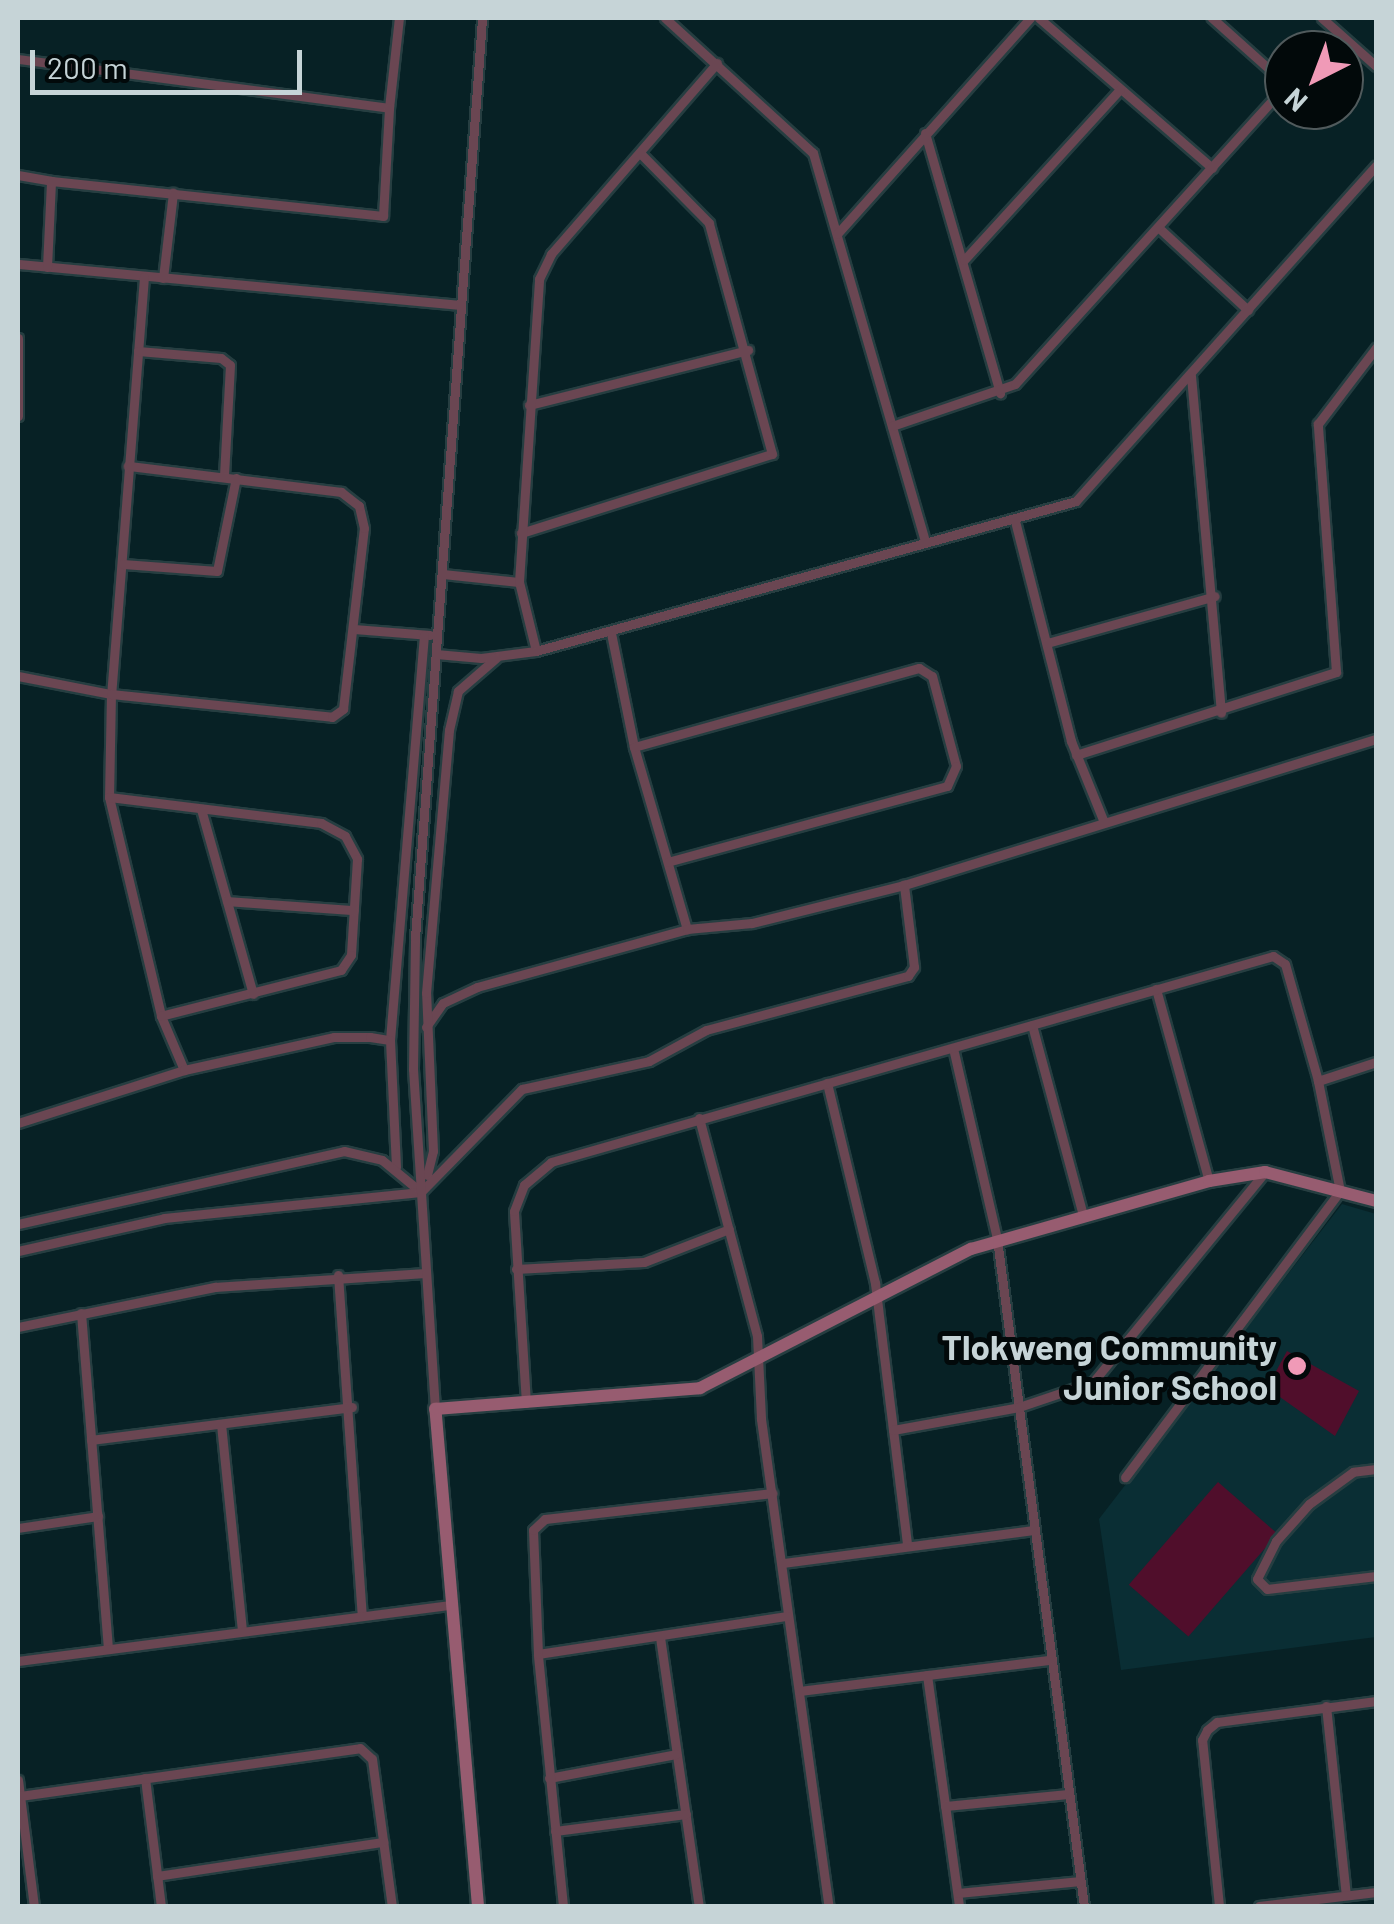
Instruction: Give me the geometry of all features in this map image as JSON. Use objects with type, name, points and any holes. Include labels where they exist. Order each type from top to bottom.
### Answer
[{"type":"street","points":[[18,175],[383,216],[398,18]]},
{"type":"street","points":[[478,1906],[425,1273],[414,974],[443,574],[456,306],[482,18]]},
{"type":"street","points":[[665,18],[813,153],[925,542]]},
{"type":"street","points":[[837,234],[1030,18]]},
{"type":"street","points":[[1039,18],[1212,168]]},
{"type":"street","points":[[892,426],[1000,394],[1159,228],[1282,86],[1212,18]]},
{"type":"street","points":[[1322,18],[1376,66]]},
{"type":"street","points":[[18,59],[389,108]]},
{"type":"street","points":[[536,651],[519,582],[529,405],[546,263],[716,62]]},
{"type":"street","points":[[964,260],[1120,89]]},
{"type":"street","points":[[924,133],[1000,394]]},
{"type":"street","points":[[521,533],[769,459],[773,451],[748,350],[709,223],[640,153]]},
{"type":"street","points":[[436,654],[499,657],[536,651],[925,542],[1015,521],[1085,494],[1376,165]]},
{"type":"street","points":[[47,267],[52,181]]},
{"type":"street","points":[[163,278],[173,194]]},
{"type":"street","points":[[1159,228],[1248,310]]},
{"type":"street","points":[[18,264],[456,306]]},
{"type":"street","points":[[144,277],[110,694],[109,797],[162,1016],[184,1070]]},
{"type":"street","points":[[18,338],[18,416]]},
{"type":"street","points":[[1076,756],[1328,679],[1337,669],[1318,424],[1376,348]]},
{"type":"street","points":[[529,405],[748,350]]},
{"type":"street","points":[[138,351],[221,358],[230,365],[224,476]]},
{"type":"street","points":[[1191,376],[1215,596],[1221,713]]},
{"type":"street","points":[[18,676],[110,694],[332,717],[346,704],[364,528],[360,506],[341,492],[128,466]]},
{"type":"street","points":[[122,564],[217,571],[236,478]]},
{"type":"street","points":[[1015,521],[1076,756],[1103,820]]},
{"type":"street","points":[[443,574],[519,582]]},
{"type":"street","points":[[1047,643],[1215,596]]},
{"type":"street","points":[[354,629],[438,636]]},
{"type":"street","points":[[610,632],[634,747],[688,929]]},
{"type":"street","points":[[396,1168],[390,1040],[424,635]]},
{"type":"street","points":[[421,1188],[433,1152],[426,1028],[454,699],[464,681],[499,657]]},
{"type":"street","points":[[634,747],[920,668],[932,676],[956,766],[947,786],[668,862]]},
{"type":"street","points":[[426,1028],[443,1002],[477,988],[688,929],[752,923],[904,886],[1103,820],[1376,739]]},
{"type":"street","points":[[109,797],[333,828],[356,859],[351,955],[341,970],[162,1016]]},
{"type":"street","points":[[201,808],[254,994]]},
{"type":"street","points":[[18,1250],[164,1218],[421,1188],[522,1089],[650,1061],[706,1030],[908,976],[914,967],[904,886]]},
{"type":"street","points":[[227,901],[354,910]]},
{"type":"street","points":[[526,1402],[514,1211],[537,1171],[700,1118],[1278,957],[1285,964],[1318,1081],[1340,1190],[1125,1478]]},
{"type":"street","points":[[1156,989],[1209,1181]]},
{"type":"street","points":[[1032,1025],[1083,1215]]},
{"type":"street","points":[[18,1123],[184,1070],[334,1037],[390,1040]]},
{"type":"street","points":[[952,1048],[997,1239],[1084,1906]]},
{"type":"street","points":[[1318,1081],[1376,1062]]},
{"type":"street","points":[[826,1083],[864,1224],[906,1545]]},
{"type":"street","points":[[700,1118],[759,1363],[788,1616],[829,1906]]},
{"type":"street","points":[[18,1224],[344,1151],[396,1168],[421,1188]]},
{"type":"street","points":[[893,1430],[1018,1406],[1100,1377],[1265,1172]]},
{"type":"street","points":[[435,1409],[700,1388],[759,1363],[876,1298],[997,1239],[1209,1181],[1265,1172],[1376,1201]]},
{"type":"street","points":[[516,1269],[644,1262],[729,1228]]},
{"type":"street","points":[[18,1327],[159,1295],[338,1275],[425,1273]]},
{"type":"street","points":[[338,1275],[352,1407],[362,1614]]},
{"type":"street","points":[[82,1313],[108,1648]]},
{"type":"street","points":[[92,1440],[352,1407]]},
{"type":"street","points":[[221,1424],[242,1630]]},
{"type":"street","points":[[1376,1469],[1353,1472],[1309,1504],[1276,1541],[1257,1579],[1267,1589],[1376,1576]]},
{"type":"street","points":[[563,1906],[548,1778],[531,1536],[541,1522],[773,1492]]},
{"type":"street","points":[[18,1528],[98,1516]]},
{"type":"street","points":[[783,1563],[1035,1530]]},
{"type":"street","points":[[18,1661],[450,1605]]},
{"type":"street","points":[[538,1654],[788,1616]]},
{"type":"street","points":[[660,1637],[699,1906]]},
{"type":"street","points":[[800,1691],[1050,1660]]},
{"type":"street","points":[[926,1675],[959,1906]]},
{"type":"street","points":[[1219,1906],[1204,1734],[1216,1722],[1376,1701]]},
{"type":"street","points":[[1326,1706],[1346,1896]]},
{"type":"street","points":[[20,1796],[360,1748],[372,1759],[392,1906]]},
{"type":"street","points":[[548,1778],[676,1754]]},
{"type":"street","points":[[145,1778],[161,1906]]},
{"type":"street","points":[[18,1780],[33,1901],[18,1897]]},
{"type":"street","points":[[945,1806],[1068,1794]]},
{"type":"street","points":[[554,1831],[686,1814]]},
{"type":"street","points":[[157,1876],[383,1842]]},
{"type":"street","points":[[958,1893],[1080,1881]]},
{"type":"street","points":[[1259,1906],[1376,1892]]},
{"type":"shaded area","name":"Tlokweng Community Junior School","points":[[1342,1204],[1376,1214],[1376,1637],[1121,1670],[1099,1519]]},
{"type":"shaded area","points":[[1287,1351],[1359,1391],[1335,1436],[1267,1388]]},
{"type":"shaded area","points":[[1218,1482],[1278,1534],[1188,1636],[1129,1585]]},
{"type":"place","name":"Tlokweng Community Junior School","points":[[1297,1366]]}]
